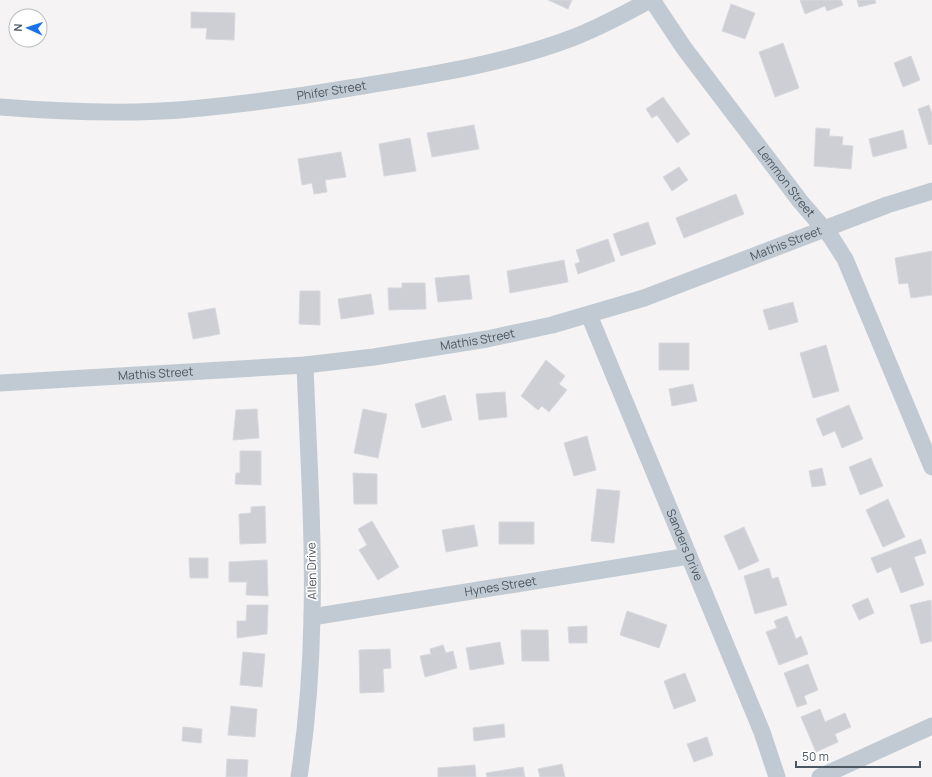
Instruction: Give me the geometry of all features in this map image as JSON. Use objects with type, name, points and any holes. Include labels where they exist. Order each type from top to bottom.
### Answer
[{"type":"street","name":"Phifer Street","points":[[0,107],[73,111],[133,112],[190,109],[287,98],[370,85],[482,65],[547,47],[598,27],[651,0]]},
{"type":"street","name":"Lemmon Street","points":[[651,0],[689,54],[800,201],[831,237],[845,260],[932,467]]},
{"type":"street","name":"Mathis Street","points":[[0,383],[305,365],[374,357],[487,339],[552,325],[644,298],[887,205],[932,191]]},
{"type":"street","name":"Sanders Drive","points":[[589,315],[762,732],[777,777]]},
{"type":"street","name":"Allen Drive","points":[[299,777],[309,694],[312,617],[311,535],[305,365]]},
{"type":"street","name":"Hynes Street","points":[[312,617],[689,556]]},
{"type":"street","points":[[820,777],[932,726]]},
{"type":"building","points":[[548,0],[572,0],[568,9]]},
{"type":"building","points":[[800,0],[841,0],[843,5],[827,11],[825,6],[805,14]]},
{"type":"building","points":[[857,0],[875,0],[876,3],[859,7]]},
{"type":"building","points":[[731,4],[755,13],[745,39],[722,31]]},
{"type":"building","points":[[191,12],[235,13],[234,40],[206,39],[207,28],[191,28]]},
{"type":"building","points":[[783,43],[799,88],[775,97],[759,52]]},
{"type":"building","points":[[911,56],[920,80],[903,87],[894,63]]},
{"type":"building","points":[[663,97],[690,134],[677,143],[657,115],[652,118],[646,109]]},
{"type":"building","points":[[929,105],[932,114],[932,144],[929,145],[918,109]]},
{"type":"building","points":[[474,125],[479,149],[432,157],[427,133]]},
{"type":"building","points":[[816,128],[830,129],[829,136],[843,137],[842,145],[853,146],[851,169],[814,166]]},
{"type":"building","points":[[903,130],[907,148],[873,157],[869,139]]},
{"type":"building","points":[[410,138],[416,171],[384,176],[379,144]]},
{"type":"building","points":[[341,152],[346,177],[325,180],[327,192],[314,194],[312,183],[302,185],[298,159]]},
{"type":"building","points":[[679,167],[688,180],[672,191],[663,177]]},
{"type":"building","points":[[736,194],[744,214],[684,238],[676,218]]},
{"type":"building","points":[[648,222],[656,244],[621,256],[613,234]]},
{"type":"building","points":[[608,239],[615,261],[578,274],[575,264],[580,262],[576,250]]},
{"type":"building","points":[[932,251],[932,295],[911,298],[908,283],[899,284],[895,258]]},
{"type":"building","points":[[564,260],[568,282],[510,293],[507,271]]},
{"type":"building","points":[[469,275],[472,299],[438,302],[435,278]]},
{"type":"building","points":[[402,283],[425,283],[426,309],[389,310],[388,288],[402,288]]},
{"type":"building","points":[[300,291],[320,291],[320,325],[299,324]]},
{"type":"building","points":[[371,294],[374,314],[341,319],[338,299]]},
{"type":"building","points":[[793,302],[798,322],[769,330],[763,310]]},
{"type":"building","points":[[215,308],[220,334],[193,339],[188,313]]},
{"type":"building","points":[[659,343],[689,343],[689,370],[659,370]]},
{"type":"building","points":[[826,345],[839,391],[813,398],[800,353]]},
{"type":"building","points":[[546,360],[565,376],[559,384],[567,390],[549,412],[542,406],[538,410],[521,396]]},
{"type":"building","points":[[693,384],[697,401],[672,406],[669,389]]},
{"type":"building","points":[[505,392],[507,417],[479,420],[476,394]]},
{"type":"building","points":[[445,395],[452,420],[422,428],[415,404]]},
{"type":"building","points":[[849,405],[863,439],[842,448],[835,431],[823,436],[816,419]]},
{"type":"building","points":[[257,409],[259,438],[233,440],[236,410]]},
{"type":"building","points":[[363,409],[387,414],[378,458],[354,453]]},
{"type":"building","points":[[587,436],[596,470],[574,476],[564,443]]},
{"type":"building","points":[[240,451],[261,451],[261,485],[235,484],[236,473],[240,473]]},
{"type":"building","points":[[871,458],[883,486],[860,495],[849,467]]},
{"type":"building","points":[[822,468],[826,485],[812,487],[809,471]]},
{"type":"building","points":[[353,473],[377,474],[377,504],[354,504]]},
{"type":"building","points":[[597,489],[620,491],[614,543],[591,541]]},
{"type":"building","points":[[888,499],[905,537],[883,547],[866,510]]},
{"type":"building","points":[[265,506],[266,543],[240,544],[239,514],[251,513],[251,507]]},
{"type":"building","points":[[372,521],[399,567],[378,580],[359,550],[367,545],[358,529]]},
{"type":"building","points":[[499,522],[534,522],[534,544],[499,544]]},
{"type":"building","points":[[474,525],[478,546],[446,552],[442,530]]},
{"type":"building","points":[[744,527],[759,561],[739,570],[724,536]]},
{"type":"building","points":[[921,539],[926,553],[914,557],[924,585],[901,593],[891,567],[877,573],[871,558]]},
{"type":"building","points":[[189,558],[208,558],[208,578],[190,578]]},
{"type":"building","points":[[267,560],[268,596],[246,595],[247,582],[229,582],[229,562]]},
{"type":"building","points":[[769,568],[772,579],[778,577],[787,605],[755,614],[744,576]]},
{"type":"building","points":[[868,598],[874,613],[859,620],[852,605]]},
{"type":"building","points":[[931,600],[932,641],[921,644],[910,605]]},
{"type":"building","points":[[247,605],[268,605],[267,634],[237,638],[237,621],[246,621]]},
{"type":"building","points":[[627,611],[667,625],[659,648],[620,635]]},
{"type":"building","points":[[787,616],[796,639],[801,636],[808,654],[779,665],[766,632],[777,628],[774,621]]},
{"type":"building","points":[[587,626],[587,643],[569,643],[568,627]]},
{"type":"building","points":[[521,630],[548,630],[549,661],[522,661]]},
{"type":"building","points":[[500,642],[504,664],[470,670],[466,648]]},
{"type":"building","points":[[443,645],[446,653],[453,651],[457,668],[425,677],[420,656],[431,654],[430,649]]},
{"type":"building","points":[[390,649],[391,668],[383,669],[384,692],[360,693],[359,650]]},
{"type":"building","points":[[243,652],[265,654],[262,687],[240,685]]},
{"type":"building","points":[[808,664],[818,690],[804,696],[807,704],[797,707],[784,673]]},
{"type":"building","points":[[685,673],[696,701],[674,709],[664,681]]},
{"type":"building","points":[[231,706],[257,709],[255,737],[228,735]]},
{"type":"building","points":[[820,709],[825,722],[845,713],[851,727],[835,734],[838,742],[816,752],[801,717]]},
{"type":"building","points":[[504,724],[505,737],[474,741],[473,728]]},
{"type":"building","points":[[183,727],[202,729],[201,743],[182,741]]},
{"type":"building","points":[[707,737],[713,755],[694,762],[687,744]]},
{"type":"building","points":[[227,759],[248,760],[247,777],[226,777]]},
{"type":"building","points":[[562,764],[565,777],[540,777],[538,769]]},
{"type":"building","points":[[475,765],[476,777],[438,777],[438,768]]},
{"type":"building","points":[[523,767],[525,777],[487,777],[486,773]]}]
